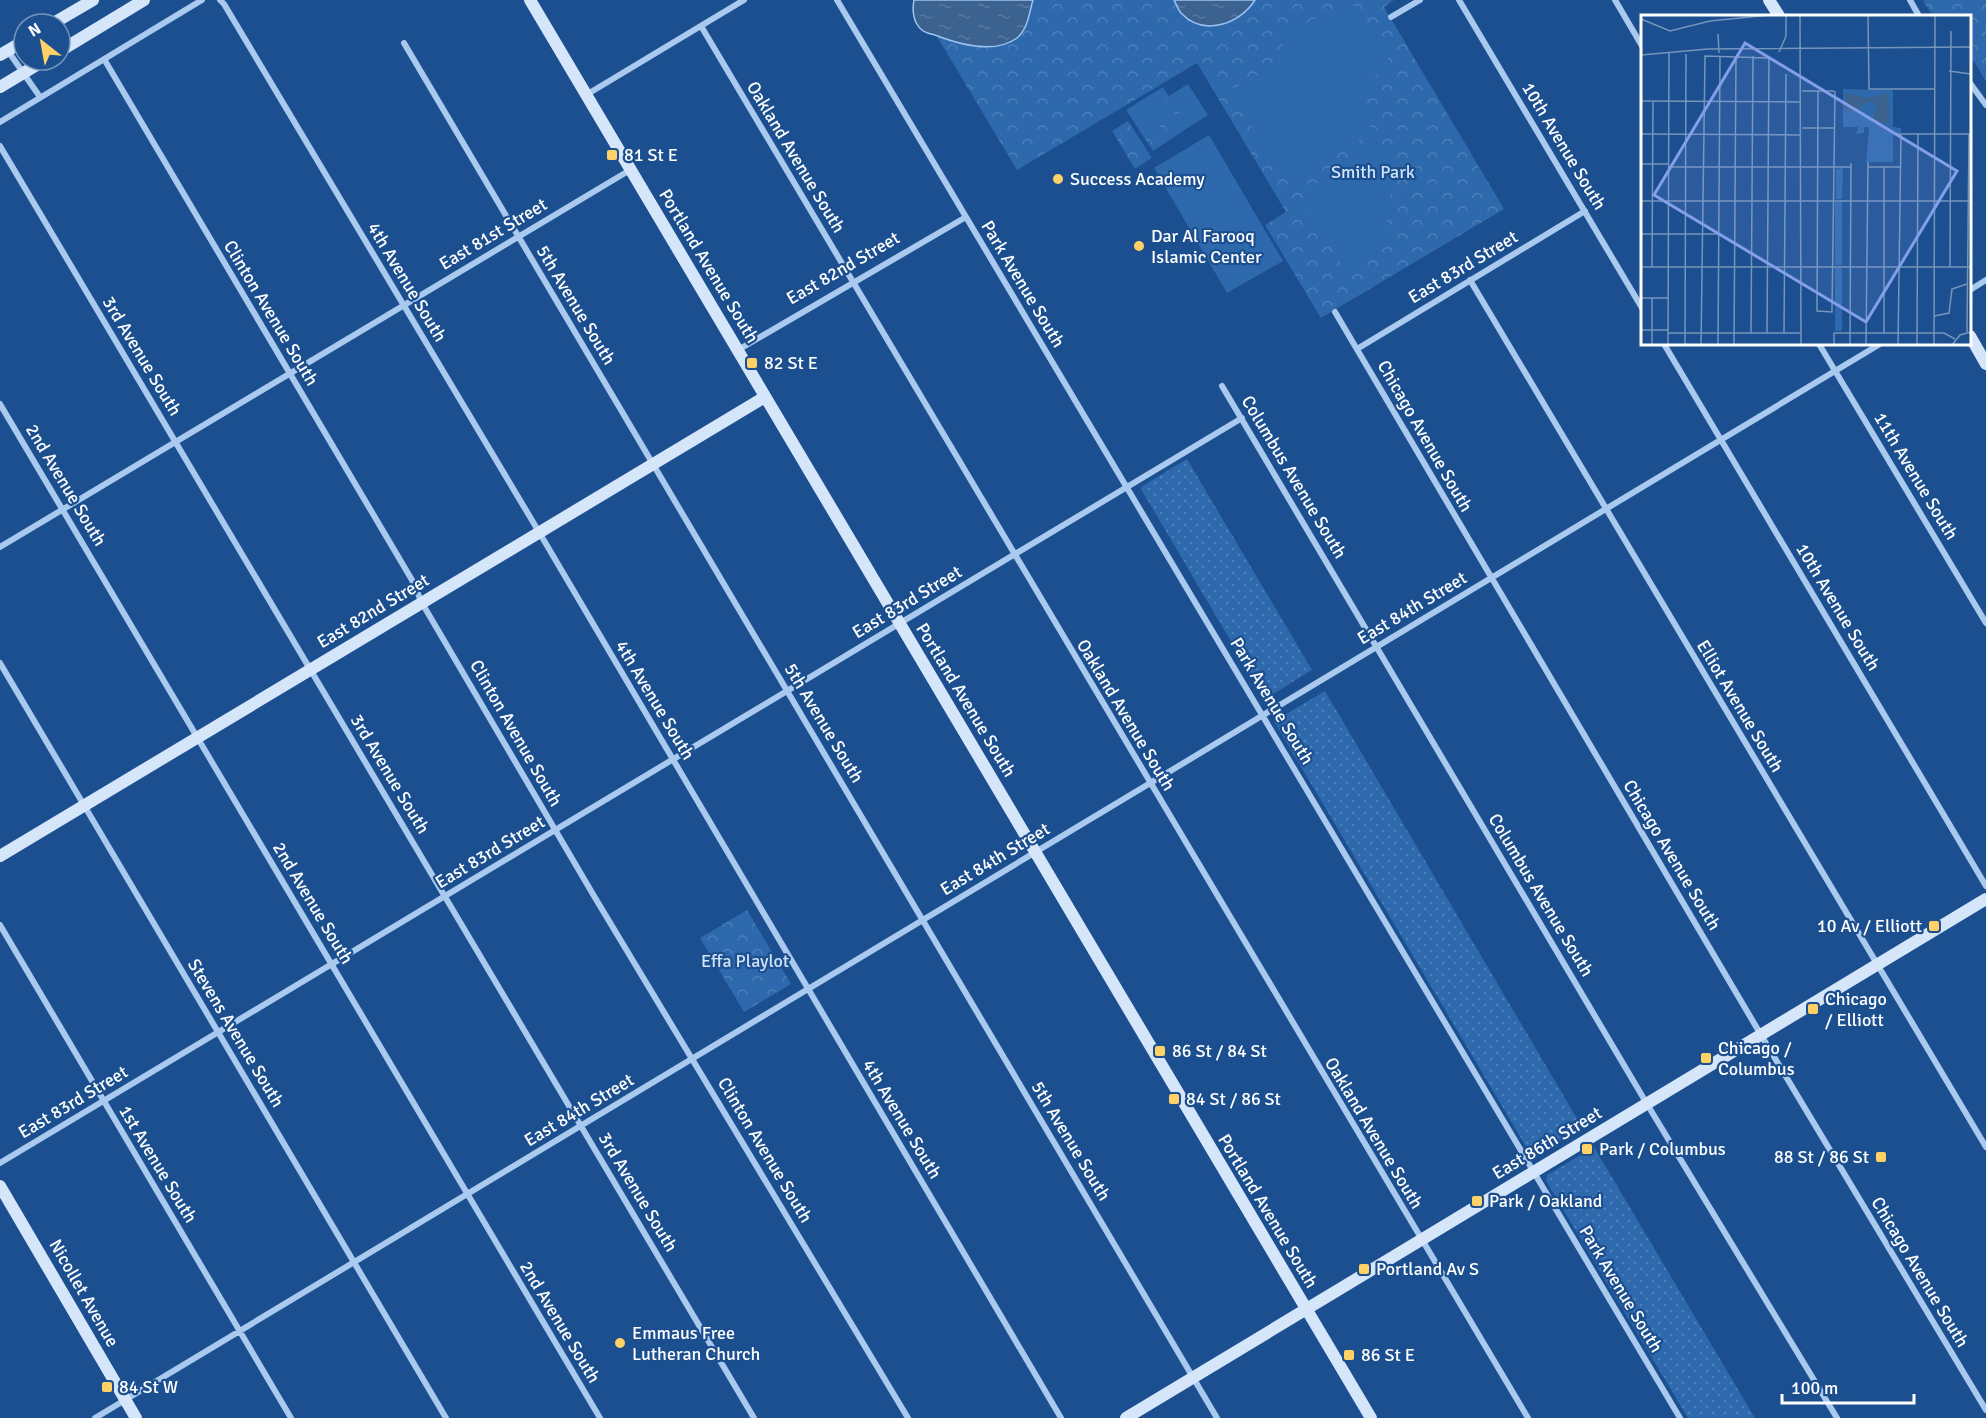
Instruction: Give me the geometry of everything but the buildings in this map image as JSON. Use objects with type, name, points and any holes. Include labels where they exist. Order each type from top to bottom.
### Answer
[{"type":"main road","points":[[72,12],[93,0]]},
{"type":"main road","points":[[72,44],[144,0]]},
{"type":"main road","name":"Portland Avenue South","points":[[530,0],[1371,1418]]},
{"type":"main road","points":[[1769,0],[1778,15]]},
{"type":"main road","points":[[0,87],[24,73]]},
{"type":"main road","points":[[1971,338],[1986,364]]},
{"type":"main road","name":"East 82nd Street","points":[[0,856],[765,397]]},
{"type":"main road","name":"East 86th Street","points":[[1126,1418],[1986,899]]},
{"type":"main road","name":"Nicollet Avenue","points":[[0,1186],[136,1418]]},
{"type":"street","points":[[0,122],[202,0]]},
{"type":"street","name":"4th Avenue South","points":[[220,0],[539,532],[1061,1418]]},
{"type":"street","points":[[586,95],[744,0]]},
{"type":"street","name":"Park Avenue South","points":[[837,0],[1680,1418]]},
{"type":"street","points":[[1391,17],[1420,0]]},
{"type":"street","name":"10th Avenue South","points":[[1459,0],[1641,306]]},
{"type":"street","points":[[1615,0],[1641,44]]},
{"type":"street","points":[[1910,0],[1918,15]]},
{"type":"street","name":"Oakland Avenue South","points":[[701,26],[1149,784],[1528,1418]]},
{"type":"street","name":"5th Avenue South","points":[[404,43],[1217,1418]]},
{"type":"street","points":[[4,53],[24,73],[40,98]]},
{"type":"street","name":"Clinton Avenue South","points":[[104,59],[412,580],[422,603],[555,830],[908,1418]]},
{"type":"street","points":[[1971,85],[1986,105]]},
{"type":"street","name":"3rd Avenue South","points":[[0,146],[754,1418]]},
{"type":"street","name":"East 81st Street","points":[[0,547],[630,170]]},
{"type":"street","name":"East 83rd Street","points":[[1357,349],[1585,211]]},
{"type":"street","name":"East 82nd Street","points":[[738,350],[966,217]]},
{"type":"street","name":"Elliot Avenue South","points":[[1470,280],[1986,1147]]},
{"type":"street","points":[[1971,289],[1986,280]]},
{"type":"street","name":"Chicago Avenue South","points":[[1335,312],[1761,1035],[1986,1410]]},
{"type":"street","name":"10th Avenue South","points":[[1665,345],[1986,886]]},
{"type":"street","name":"11th Avenue South","points":[[1821,345],[1986,623]]},
{"type":"street","name":"East 84th Street","points":[[95,1418],[1878,345]]},
{"type":"street","name":"Columbus Avenue South","points":[[1222,386],[1647,1104],[1837,1418]]},
{"type":"street","name":"2nd Avenue South","points":[[0,404],[600,1418]]},
{"type":"street","name":"East 83rd Street","points":[[0,1163],[1242,418]]},
{"type":"street","name":"Stevens Avenue South","points":[[0,663],[446,1418]]},
{"type":"street","name":"1st Avenue South","points":[[0,925],[291,1418]]},
{"type":"green space","name":"Smith Park","points":[[915,0],[1394,0],[1384,7],[1504,209],[1321,318],[1265,225],[1286,212],[1197,63],[1017,170]]},
{"type":"green space","points":[[1986,0],[1986,82],[1974,61],[1971,62],[1971,15],[1932,15],[1923,1]]},
{"type":"green space","points":[[1343,4],[1356,7],[1391,64],[1374,72],[1377,74],[1359,107],[1374,131],[1291,179],[1282,176],[1230,90],[1269,71],[1291,29],[1295,30]]},
{"type":"green space","points":[[1188,84],[1208,115],[1189,127],[1169,96]]},
{"type":"green space","points":[[1163,87],[1189,127],[1153,151],[1126,110]]},
{"type":"green space","points":[[1163,96],[1180,123],[1168,131],[1150,104]]},
{"type":"green space","points":[[1147,107],[1164,133],[1151,142],[1134,115]]},
{"type":"green space","points":[[1128,121],[1152,158],[1135,169],[1112,131]]},
{"type":"green space","points":[[1209,135],[1283,261],[1227,293],[1154,168]]},
{"type":"green space","points":[[1374,149],[1389,184],[1388,216],[1373,245],[1344,269],[1303,203],[1304,191]]},
{"type":"green space","points":[[1187,459],[1312,670],[1265,699],[1141,489]]},
{"type":"green space","points":[[1325,691],[1582,1127],[1535,1156],[1531,1155],[1275,723],[1276,720]]},
{"type":"green space","name":"Effa Playlot","points":[[747,910],[791,984],[744,1012],[700,938]]},
{"type":"green space","points":[[1594,1147],[1755,1418],[1688,1418],[1546,1181],[1547,1175]]},
{"type":"water","points":[[914,0],[1033,0],[1028,20],[1021,34],[1008,43],[987,47],[954,42],[923,31],[915,20]]},
{"type":"water","points":[[1174,0],[1255,0],[1240,16],[1231,21],[1210,26],[1190,20],[1181,13]]},
{"type":"place","name":"81 St E","points":[[612,155]]},
{"type":"place","name":"Success Academy","points":[[1058,179]]},
{"type":"place","name":"Dar Al Farooq Islamic Center","points":[[1139,246]]},
{"type":"place","name":"82 St E","points":[[752,363]]},
{"type":"place","name":"10 Av / Elliott","points":[[1934,926]]},
{"type":"place","name":"Chicago / Elliott","points":[[1813,1009]]},
{"type":"place","name":"86 St / 84 St","points":[[1160,1051]]},
{"type":"place","name":"Chicago / Columbus","points":[[1706,1058]]},
{"type":"place","name":"84 St / 86 St","points":[[1174,1099]]},
{"type":"place","name":"Park / Columbus","points":[[1587,1149]]},
{"type":"place","name":"88 St / 86 St","points":[[1881,1157]]},
{"type":"place","name":"Park / Oakland","points":[[1477,1201]]},
{"type":"place","name":"Portland Av S","points":[[1364,1269]]},
{"type":"place","name":"Emmaus Free Lutheran Church","points":[[620,1343]]},
{"type":"place","name":"86 St E","points":[[1349,1355]]},
{"type":"place","name":"84 St W","points":[[107,1387]]}]
